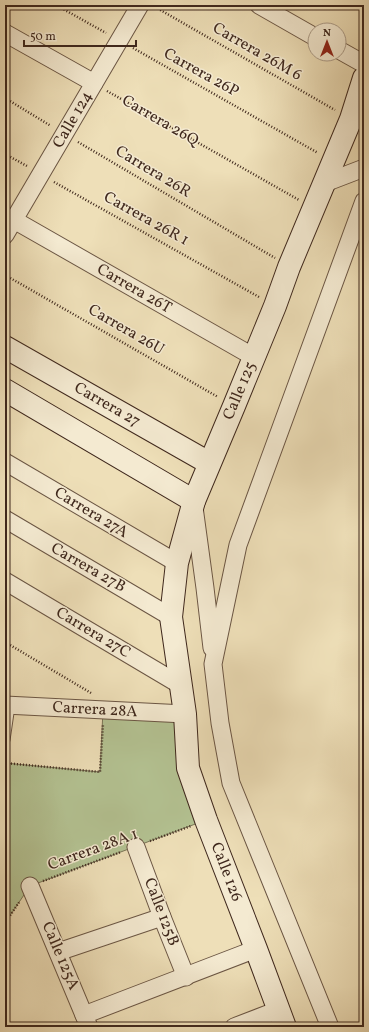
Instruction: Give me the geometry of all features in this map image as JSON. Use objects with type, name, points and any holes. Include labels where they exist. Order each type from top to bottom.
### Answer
[{"type":"street","name":"Calle 124","points":[[5,235],[140,5]]},
{"type":"street","points":[[259,5],[307,32]]},
{"type":"street","points":[[5,33],[94,83]]},
{"type":"street","points":[[347,54],[364,64]]},
{"type":"street","name":"Calle 125","points":[[185,714],[171,617],[177,563],[194,501],[315,209],[351,119],[364,78]]},
{"type":"street","points":[[325,182],[364,168]]},
{"type":"street","points":[[213,664],[238,545],[364,201]]},
{"type":"street","name":"Carrera 26T","points":[[14,220],[254,357]]},
{"type":"street","name":"Carrera 27","points":[[5,347],[209,464]]},
{"type":"street","points":[[5,390],[194,501],[206,588],[220,723],[231,783],[330,1027]]},
{"type":"street","name":"Carrera 27A","points":[[5,462],[177,563]]},
{"type":"street","name":"Carrera 27B","points":[[5,519],[171,617]]},
{"type":"street","name":"Carrera 27C","points":[[5,581],[182,686]]},
{"type":"street","name":"Carrera 28A","points":[[7,705],[100,703],[185,714]]},
{"type":"street","name":"Calle 126","points":[[185,714],[188,768],[206,820],[281,1018]]},
{"type":"street","name":"Calle 125B","points":[[136,847],[186,977]]},
{"type":"street","name":"Calle 125A","points":[[30,886],[86,1021]]},
{"type":"street","points":[[58,952],[162,917]]},
{"type":"street","points":[[86,1021],[186,977],[256,949]]},
{"type":"street","points":[[234,1027],[281,1018]]},
{"type":"lane","points":[[5,740],[7,705]]},
{"type":"path","name":"Carrera 26P","points":[[56,5],[334,161]]},
{"type":"path","name":"Carrera 26M 6","points":[[151,5],[351,119]]},
{"type":"path","name":"Carrera 26Q","points":[[94,83],[315,209]]},
{"type":"path","name":"Carrera 26R","points":[[5,98],[290,267]]},
{"type":"path","name":"Carrera 26R 1","points":[[5,154],[275,306]]},
{"type":"path","name":"Carrera 26U","points":[[5,275],[234,406]]},
{"type":"path","points":[[5,642],[100,703],[100,772],[5,763]]},
{"type":"path","name":"Carrera 28A 1","points":[[30,886],[206,820]]},
{"type":"path","points":[[5,923],[30,886]]},
{"type":"green space","points":[[103,710],[185,714],[206,820],[30,886],[5,923],[5,763],[100,772]]}]
